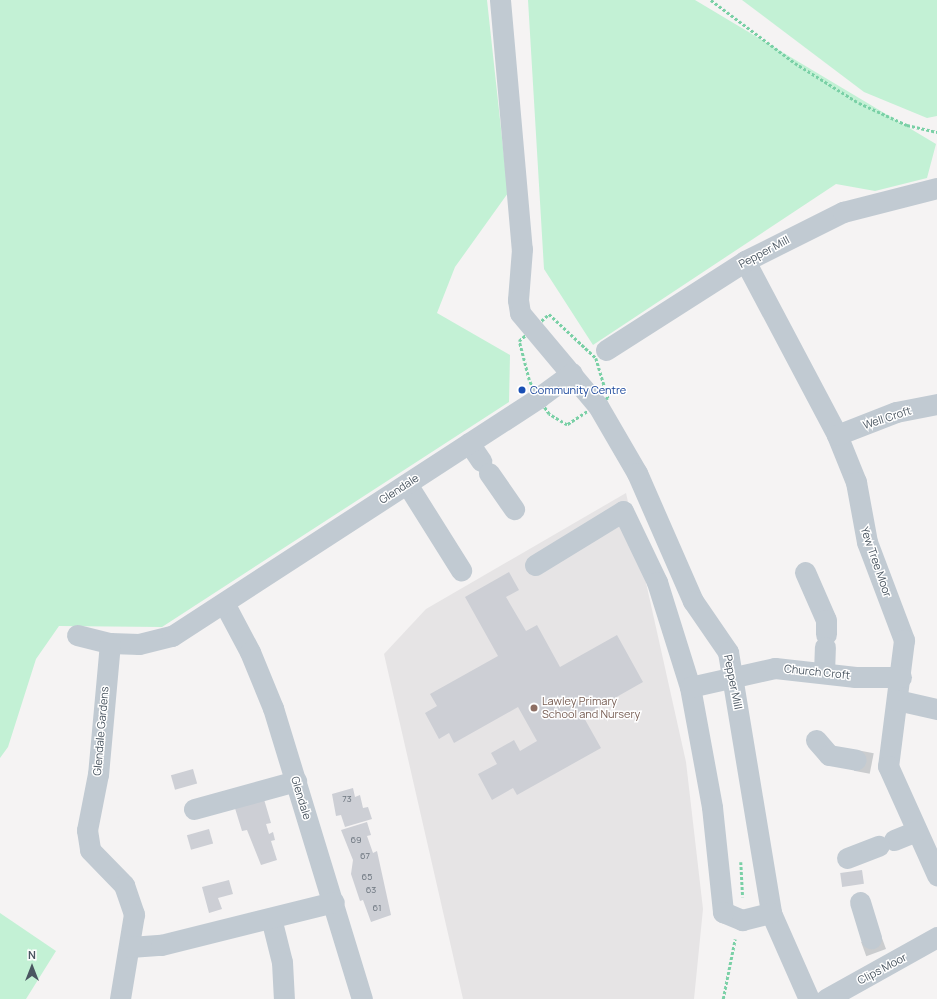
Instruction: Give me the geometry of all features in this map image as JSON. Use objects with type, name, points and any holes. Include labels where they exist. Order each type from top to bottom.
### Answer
[{"type":"street","name":"Pepper Mill","points":[[500,0],[522,249],[518,300],[520,313],[572,373],[598,406],[637,473],[693,601],[728,652],[772,913],[809,999]]},
{"type":"street","name":"Pepper Mill","points":[[606,350],[745,261],[843,212],[937,188]]},
{"type":"street","name":"Yew Tree Moor","points":[[745,261],[837,435],[856,482],[867,542],[904,640],[901,677],[897,700],[872,763]]},
{"type":"street","name":"Glendale","points":[[77,635],[110,643],[139,644],[172,636],[407,484],[572,373]]},
{"type":"street","name":"Well Croft","points":[[837,435],[896,412],[937,404]]},
{"type":"street","points":[[469,443],[514,510]]},
{"type":"street","points":[[407,484],[461,570]]},
{"type":"street","points":[[535,564],[623,511],[656,582],[690,687],[712,806],[723,912],[742,920],[772,913]]},
{"type":"street","points":[[656,582],[680,569]]},
{"type":"street","points":[[806,572],[826,620],[824,673]]},
{"type":"street","name":"Glendale","points":[[224,603],[250,652],[274,708],[334,902],[362,999]]},
{"type":"street","name":"Glendale Gardens","points":[[110,643],[98,774],[87,830],[90,850],[124,885],[134,914],[130,946],[120,999]]},
{"type":"street","name":"Church Croft","points":[[690,687],[733,676],[775,668],[824,673],[901,677]]},
{"type":"street","points":[[897,700],[937,709]]},
{"type":"street","points":[[816,740],[829,755],[872,763],[916,831],[937,875]]},
{"type":"street","points":[[194,809],[296,781]]},
{"type":"street","points":[[847,858],[916,831]]},
{"type":"street","points":[[130,946],[161,945],[334,902]]},
{"type":"street","points":[[860,902],[877,953]]},
{"type":"street","points":[[271,918],[282,962],[284,999]]},
{"type":"street","name":"Clips Moor","points":[[826,999],[877,953],[936,941]]},
{"type":"path","points":[[711,0],[794,63],[859,103],[907,125],[937,132]]},
{"type":"path","points":[[723,999],[742,920]]},
{"type":"shaded area","name":"Lawley Primary School and Nursery","points":[[626,493],[686,762],[703,909],[694,999],[463,999],[384,654],[426,609]]},
{"type":"green space","points":[[0,0],[487,0],[508,193],[455,267],[437,313],[510,355],[509,402],[162,627],[59,626],[36,659],[8,747],[0,758]]},
{"type":"green space","points":[[528,0],[695,0],[936,144],[927,178],[875,191],[836,184],[593,345],[544,269]]},
{"type":"green space","points":[[742,0],[937,0],[937,116],[927,118],[864,92]]},
{"type":"green space","points":[[0,913],[56,951],[26,999],[0,999]]},
{"type":"building","points":[[509,572],[519,590],[506,597],[526,631],[537,625],[560,667],[617,635],[643,682],[583,716],[601,748],[517,795],[513,788],[492,800],[478,774],[497,764],[491,753],[514,740],[520,751],[537,741],[518,707],[454,743],[449,733],[439,739],[425,713],[437,706],[430,694],[498,656],[465,597]]},
{"type":"building","points":[[193,769],[197,783],[175,790],[171,775]]},
{"type":"building","points":[[353,788],[355,797],[360,795],[363,808],[368,807],[372,819],[345,827],[341,815],[336,816],[332,794]]},
{"type":"building","points":[[263,796],[271,823],[266,824],[269,834],[273,832],[275,840],[271,841],[277,860],[261,865],[247,830],[242,831],[234,805]]},
{"type":"building","points":[[367,822],[371,835],[367,836],[373,853],[377,851],[391,915],[371,922],[363,900],[360,901],[351,874],[353,860],[341,830]]},
{"type":"building","points":[[209,829],[213,843],[191,850],[187,835]]},
{"type":"building","points":[[862,870],[864,884],[842,887],[840,873]]},
{"type":"building","points":[[229,880],[233,894],[218,898],[222,909],[209,913],[202,887]]},
{"type":"tunnel","points":[[856,760],[872,763]]},
{"type":"tunnel","points":[[871,938],[876,952]]},
{"type":"place","name":"Community Centre","points":[[522,390]]},
{"type":"place","name":"Lawley Primary School and Nursery","points":[[534,708]]}]
